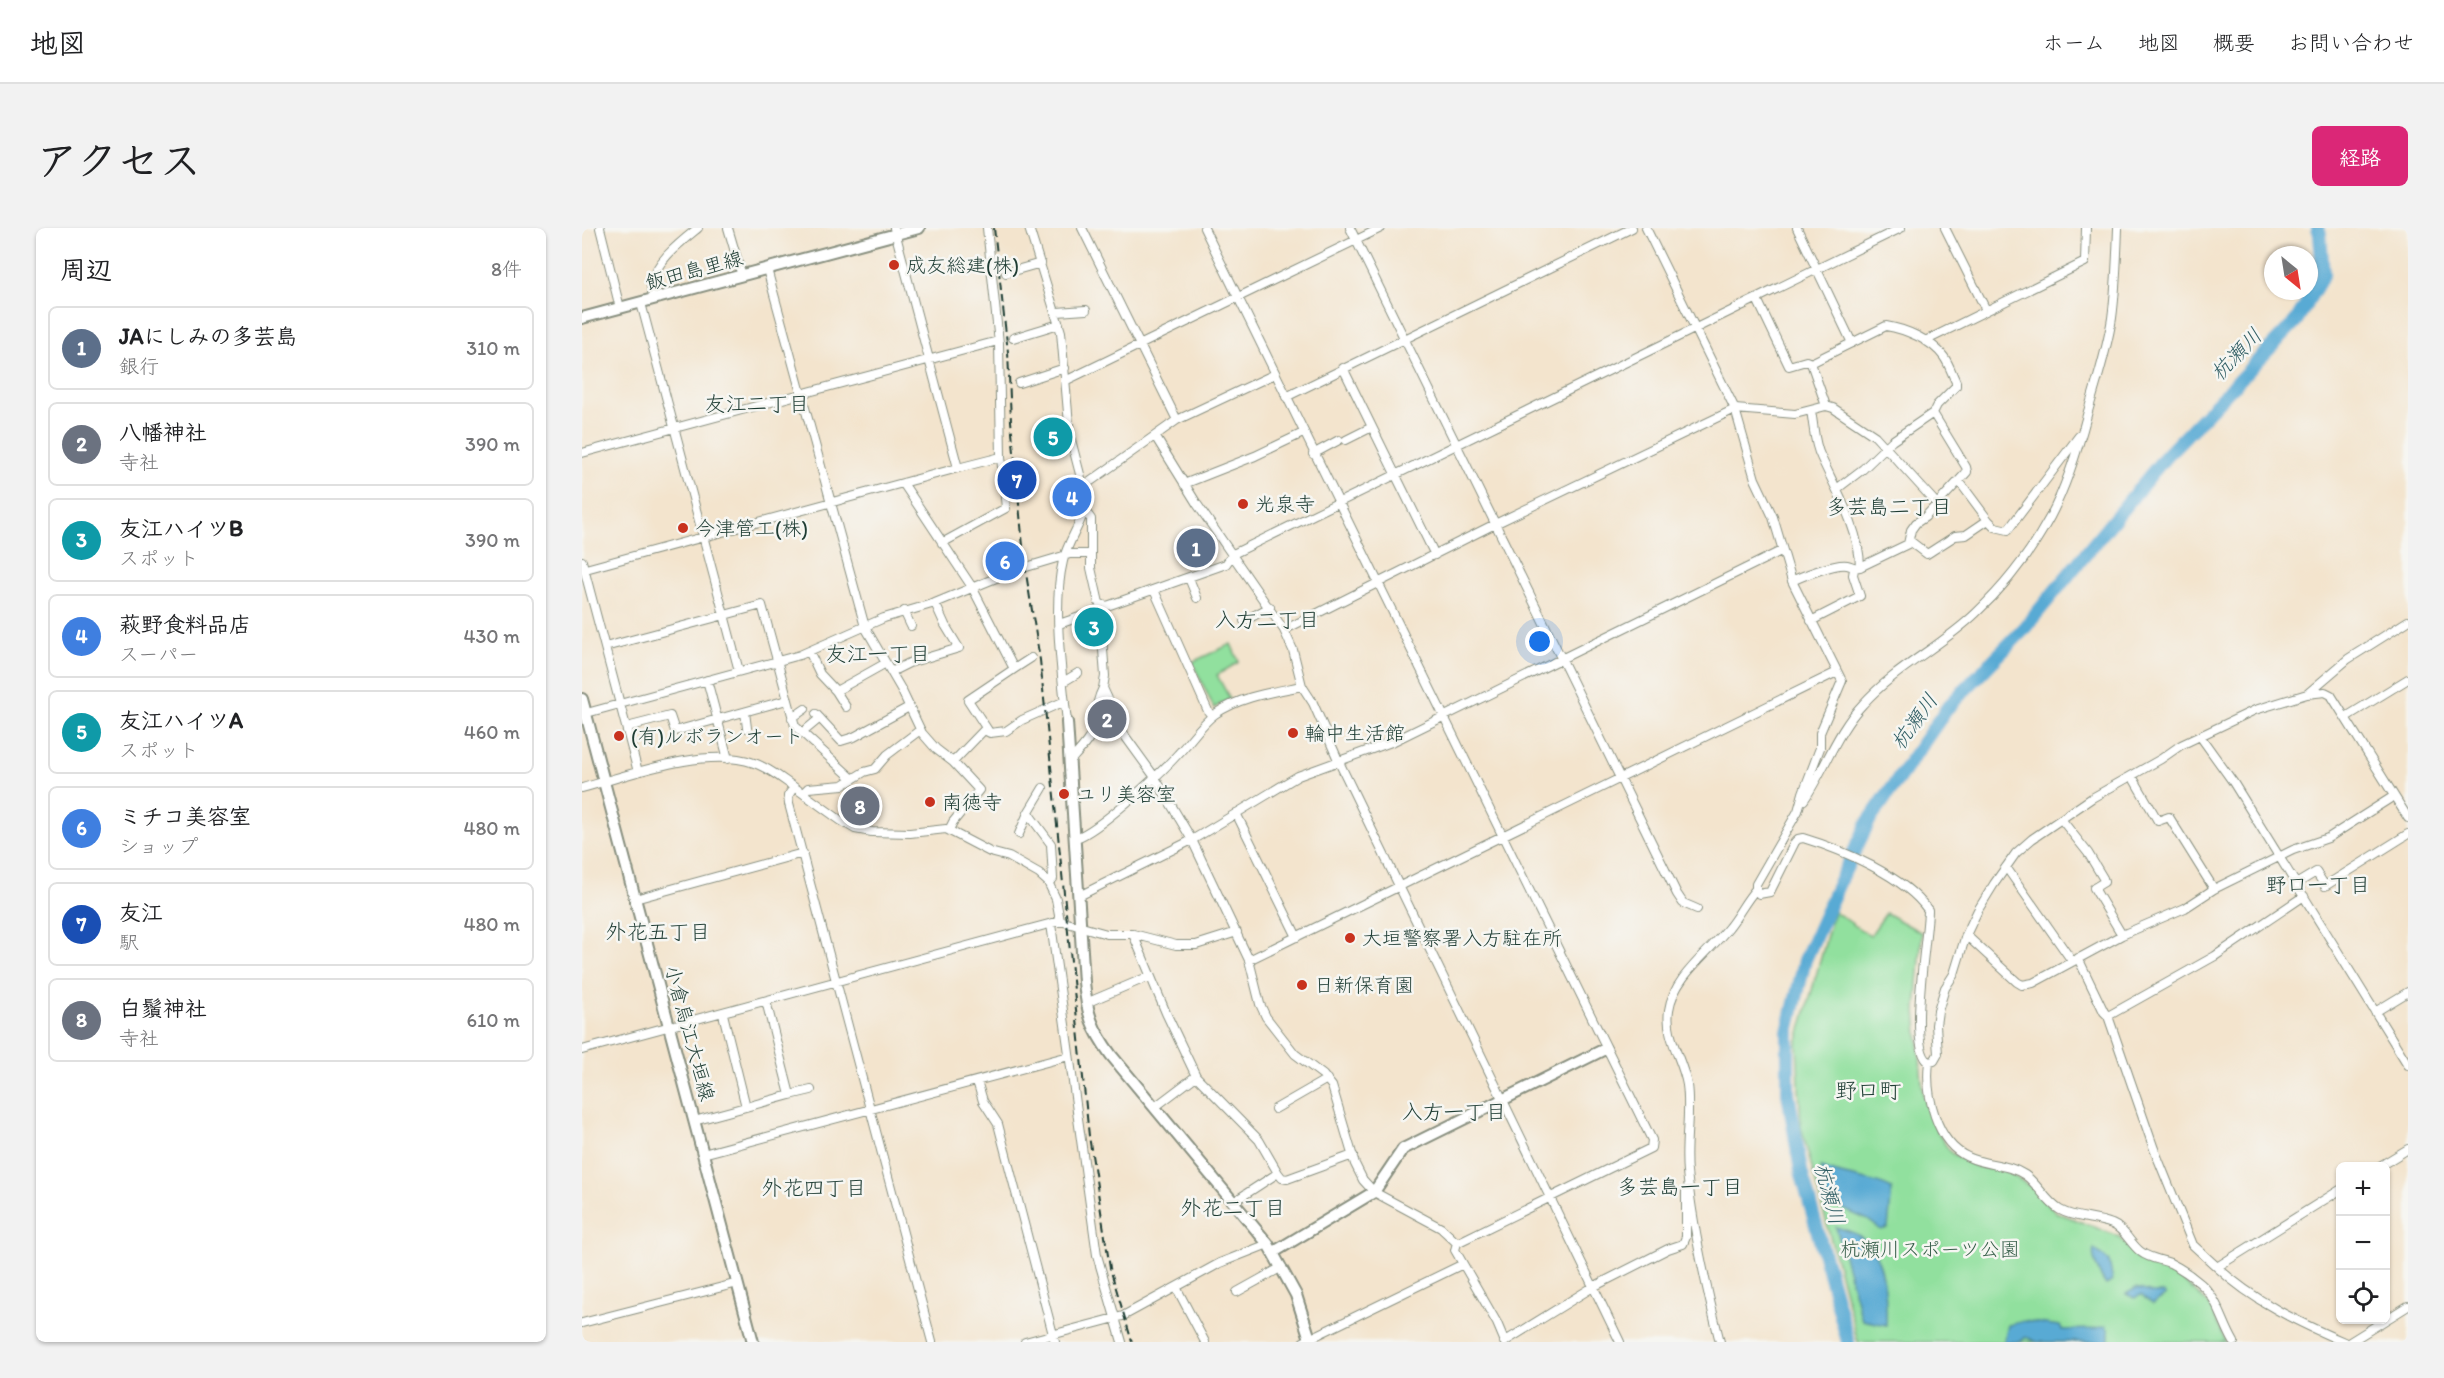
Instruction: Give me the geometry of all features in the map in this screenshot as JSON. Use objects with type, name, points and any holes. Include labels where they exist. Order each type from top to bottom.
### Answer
[{"type":"street","points":[[600,228],[620,308]]},
{"type":"street","points":[[654,299],[651,286],[657,268],[685,238],[698,228]]},
{"type":"street","points":[[728,228],[742,276]]},
{"type":"street","name":"飯田島里線","points":[[582,318],[742,276],[895,231],[919,228]]},
{"type":"street","points":[[942,543],[1006,508],[1001,457],[998,341],[987,228]]},
{"type":"street","points":[[1029,228],[1057,312],[1065,368],[1072,448],[1087,501],[1085,511],[1063,558],[1059,578],[1059,624],[1071,760],[1086,1003],[1089,1018],[1097,1036],[1111,1056],[1235,1201],[1271,1248],[1296,1295],[1308,1341],[1463,1264]]},
{"type":"street","points":[[1082,228],[1177,420]]},
{"type":"street","points":[[1204,228],[1605,1050],[1652,1140],[1651,1148],[1458,1243],[1455,1250],[1497,1323],[1504,1342],[1593,1287],[1668,1249],[1683,1244],[1686,1237],[1687,1086],[1683,1066],[1668,1028],[1669,1010],[1674,991],[1683,977],[1730,926],[1756,890],[1756,884],[1843,730],[1862,705],[1885,681],[1952,634],[1976,613],[2004,584],[2026,556],[2050,517],[2068,476],[2082,432],[2112,320],[2118,228]]},
{"type":"street","points":[[1350,228],[1677,894],[1683,903],[1697,909]]},
{"type":"street","points":[[1065,381],[1381,228]]},
{"type":"street","points":[[1286,397],[1632,228]]},
{"type":"street","points":[[1646,228],[1735,409],[1755,479],[1773,517],[1781,551],[1792,581],[1842,681],[1820,733],[1820,748],[1803,793],[1802,802]]},
{"type":"street","points":[[1797,228],[1852,343]]},
{"type":"street","points":[[1059,624],[1226,564],[1233,554],[1901,228]]},
{"type":"street","points":[[1945,228],[1986,310]]},
{"type":"street","points":[[1925,341],[2085,262],[2086,228]]},
{"type":"street","points":[[895,231],[958,468]]},
{"type":"street","points":[[1006,273],[1041,263]]},
{"type":"street","points":[[767,269],[865,627],[920,730],[936,750],[953,762],[979,789],[949,830]]},
{"type":"street","points":[[1757,299],[1789,366],[1806,361],[1810,363],[1886,326],[1900,328],[1925,341],[1943,356],[1956,382],[1956,386],[1933,412],[1892,441],[1838,488]]},
{"type":"street","points":[[641,303],[739,671]]},
{"type":"street","points":[[1057,312],[1086,310]]},
{"type":"street","points":[[1013,338],[1059,324]]},
{"type":"street","points":[[582,453],[998,341]]},
{"type":"street","points":[[1810,363],[1826,406]]},
{"type":"street","points":[[1019,382],[1065,368]]},
{"type":"street","points":[[1343,368],[1435,555]]},
{"type":"street","points":[[1084,486],[1177,420],[1275,374]]},
{"type":"street","points":[[1284,630],[1495,524],[1735,409],[1795,414],[1826,406],[1833,408],[1875,436],[1937,504]]},
{"type":"street","points":[[1811,411],[1820,455],[1838,488],[1860,555],[1853,575],[1860,596],[1811,621]]},
{"type":"street","points":[[1792,581],[1830,568],[1847,565],[1857,568],[1908,544],[1911,530],[1916,523],[1925,517],[1967,472],[1933,412]]},
{"type":"street","points":[[1313,454],[1372,427]]},
{"type":"street","points":[[1959,481],[1995,527],[2008,530],[2082,432]]},
{"type":"street","points":[[1184,484],[1255,456],[1303,433]]},
{"type":"street","points":[[1155,436],[1184,484],[1284,630],[1293,650],[1302,686],[1313,703],[1339,762],[1620,1342]]},
{"type":"street","points":[[638,772],[583,566],[703,537],[1001,457]]},
{"type":"street","points":[[903,483],[972,587],[1014,669]]},
{"type":"street","points":[[1071,760],[1091,735],[1095,724],[1096,702],[1105,676],[1100,638],[1101,608],[1091,568],[1091,519],[1085,511]]},
{"type":"street","points":[[1910,541],[1927,554],[1954,536],[1966,535],[1988,520]]},
{"type":"street","points":[[1079,896],[1192,840],[1298,776],[1394,741],[1781,551]]},
{"type":"street","points":[[584,713],[776,662],[809,651],[904,611],[935,603],[1013,571],[1063,558],[1070,554],[1091,554]]},
{"type":"street","points":[[1189,578],[1197,598]]},
{"type":"street","points":[[1154,590],[1212,716]]},
{"type":"street","points":[[891,672],[909,663],[959,648],[935,603]]},
{"type":"street","points":[[605,647],[762,605],[795,726],[853,779]]},
{"type":"street","points":[[1244,621],[1270,607]]},
{"type":"street","points":[[904,611],[911,626]]},
{"type":"street","points":[[2307,694],[2348,659],[2408,621]]},
{"type":"street","points":[[809,651],[820,674],[836,691],[846,707]]},
{"type":"street","points":[[990,733],[968,700],[1031,658]]},
{"type":"street","points":[[836,691],[886,663]]},
{"type":"street","points":[[1249,960],[1837,672]]},
{"type":"street","points":[[1064,682],[1078,673]]},
{"type":"street","points":[[2346,717],[2408,679]]},
{"type":"street","points":[[707,680],[728,759]]},
{"type":"street","points":[[1076,838],[1097,826],[1176,757],[1212,716],[1235,703],[1258,695],[1302,686]]},
{"type":"street","points":[[1102,688],[1125,736],[1154,776],[1192,840],[1249,960],[1260,1004],[1266,1017],[1295,1054],[1327,1079],[1337,1097],[1353,1155],[1363,1180],[1374,1192],[1441,1228],[1458,1243]]},
{"type":"street","points":[[1929,1062],[1934,1061],[1938,1054],[1936,1024],[1938,1011],[1945,988],[1954,974],[1966,935],[1978,910],[2016,852],[2032,838],[2061,819],[2181,745],[2255,710],[2307,694],[2329,693],[2408,818]]},
{"type":"street","name":"小倉烏江大垣線","points":[[582,699],[753,1342]]},
{"type":"street","points":[[627,727],[670,716],[675,731],[787,700]]},
{"type":"street","points":[[953,762],[984,730],[990,733],[1006,731],[1022,720],[1065,701]]},
{"type":"street","points":[[802,733],[818,716],[841,741],[854,737],[909,707]]},
{"type":"street","points":[[792,718],[805,709]]},
{"type":"street","points":[[745,712],[747,728]]},
{"type":"street","points":[[803,793],[808,788],[843,785],[864,772],[875,769],[887,755],[920,730]]},
{"type":"street","points":[[2200,736],[2233,782],[2408,1065]]},
{"type":"street","points":[[582,788],[685,760],[728,759],[753,763],[775,773],[855,829],[872,832],[949,830],[990,852],[1009,857],[1040,874],[1048,882],[1056,898],[1060,921]]},
{"type":"street","points":[[2132,776],[2158,822],[2169,817],[2214,889]]},
{"type":"street","points":[[794,787],[788,796],[789,804],[932,1342]]},
{"type":"street","points":[[1019,834],[1043,788]]},
{"type":"street","points":[[1966,935],[2022,984],[2033,982],[2122,935],[2185,908],[2214,889],[2278,858],[2328,838],[2394,796]]},
{"type":"street","points":[[1028,813],[1051,844],[1053,879],[1048,882]]},
{"type":"street","points":[[1236,813],[1297,937]]},
{"type":"street","points":[[2061,819],[2088,853],[2103,878],[2104,882],[2094,888],[2122,935]]},
{"type":"street","points":[[2296,884],[2316,872],[2325,886],[2408,834]]},
{"type":"street","points":[[1756,890],[1759,894],[1770,892],[1798,839],[1812,840],[1865,863],[1887,874],[1919,898],[1928,910],[1919,1015],[1922,1054],[1929,1062],[1927,1078],[1931,1103],[1951,1145],[1968,1157],[2008,1166],[2024,1174],[2038,1185],[2058,1208],[2073,1216],[2115,1225],[2138,1251],[2148,1257],[2169,1263],[2200,1283],[2218,1304],[2234,1342]]},
{"type":"street","points":[[635,899],[803,854]]},
{"type":"street","points":[[2006,867],[2075,959],[2108,1016],[2154,1149],[2193,1245],[2230,1280],[2276,1309],[2338,1341]]},
{"type":"street","points":[[2108,1016],[2215,956],[2304,896]]},
{"type":"street","points":[[582,1050],[723,1014],[1060,921],[1107,933],[1133,934],[1176,945],[1196,945],[1237,932]]},
{"type":"street","points":[[1051,924],[1097,1255],[1122,1342]]},
{"type":"street","points":[[1133,934],[1196,1076],[1259,1140],[1282,1178],[1287,1179],[1353,1155]]},
{"type":"street","points":[[1086,1003],[1150,976]]},
{"type":"street","points":[[2375,1012],[2408,992]]},
{"type":"street","points":[[766,1001],[790,1095]]},
{"type":"street","points":[[723,1014],[746,1107]]},
{"type":"street","points":[[1025,1342],[1054,1338],[1123,1316],[1220,1263],[1271,1248],[1374,1192],[1403,1149],[1605,1050]]},
{"type":"street","points":[[703,1154],[1069,1056]]},
{"type":"street","points":[[1155,1107],[1196,1076]]},
{"type":"street","points":[[1275,1109],[1327,1079]]},
{"type":"street","points":[[977,1081],[983,1101],[998,1124],[1054,1338]]},
{"type":"street","points":[[694,1121],[811,1090]]},
{"type":"street","points":[[2387,1162],[2408,1149]]},
{"type":"street","points":[[1687,1171],[1720,1342]]},
{"type":"street","points":[[1235,1201],[1278,1173]]},
{"type":"street","points":[[2217,1268],[2336,1193]]},
{"type":"street","points":[[1237,1292],[1282,1267]]},
{"type":"street","points":[[582,1323],[738,1283]]},
{"type":"street","points":[[1176,1287],[1205,1342]]},
{"type":"street","points":[[2350,1342],[2408,1306]]},
{"type":"green space","points":[[1231,644],[1239,662],[1217,675],[1230,699],[1214,708],[1192,662]]},
{"type":"green space","name":"杭瀬川スポーツ公園","points":[[1834,911],[1870,936],[1886,913],[1922,933],[1916,1010],[1923,1095],[1941,1138],[1951,1153],[1975,1166],[2004,1170],[2033,1188],[2056,1212],[2120,1237],[2137,1259],[2170,1270],[2209,1304],[2226,1342],[1858,1342],[1801,1127],[1797,1044]]},
{"type":"water","points":[[1820,1167],[1892,1189],[1888,1228],[1881,1230],[1868,1220],[1829,1203]]},
{"type":"water","points":[[1836,1227],[1859,1236],[1876,1255],[1885,1290],[1886,1325],[1862,1320]]},
{"type":"water","points":[[2094,1249],[2109,1261],[2113,1281],[2106,1285],[2097,1267]]},
{"type":"water","points":[[2136,1288],[2166,1295],[2153,1304],[2141,1295],[2134,1298],[2126,1294]]},
{"type":"water","points":[[2024,1321],[2060,1326],[2062,1330],[2106,1326],[2109,1331],[2109,1340],[2106,1342],[2037,1342],[2026,1337],[2020,1342],[2004,1342],[2008,1325]]},
{"type":"waterway","name":"杭瀬川","points":[[1848,1342],[1801,1171],[1788,1093],[1788,1032],[1805,960],[1869,821],[1948,707],[2023,630],[2167,455],[2296,321],[2323,275],[2318,228]]},
{"type":"railway","points":[[994,228],[1008,352],[1011,421],[1025,567],[1040,660],[1089,1136],[1110,1268],[1132,1342]]},
{"type":"place","name":"成友総建(株)","points":[[894,265]]},
{"type":"place","name":"友江ハイツA","points":[[1053,437]]},
{"type":"place","name":"友江","points":[[1017,480]]},
{"type":"place","name":"萩野食料品店","points":[[1072,497]]},
{"type":"place","name":"光泉寺","points":[[1243,504]]},
{"type":"place","name":"今津管工(株)","points":[[683,528]]},
{"type":"place","name":"JAにしみの多芸島","points":[[1196,548]]},
{"type":"place","name":"ミチコ美容室","points":[[1005,561]]},
{"type":"place","name":"友江ハイツB","points":[[1094,627]]},
{"type":"place","name":"八幡神社","points":[[1107,719]]},
{"type":"place","name":"輪中生活館","points":[[1293,733]]},
{"type":"place","name":"(有)ルボランオート","points":[[619,736]]},
{"type":"place","name":"ユリ美容室","points":[[1064,794]]},
{"type":"place","name":"南徳寺","points":[[930,802]]},
{"type":"place","name":"白鬚神社","points":[[860,806]]},
{"type":"place","name":"大垣警察署入方駐在所","points":[[1350,938]]},
{"type":"place","name":"日新保育園","points":[[1302,985]]},
{"type":"district","name":"友江二丁目","points":[[757,403]]},
{"type":"district","name":"多芸島二丁目","points":[[1889,506]]},
{"type":"district","name":"入方二丁目","points":[[1267,619]]},
{"type":"district","name":"友江一丁目","points":[[878,653]]},
{"type":"district","name":"野口一丁目","points":[[2318,884]]},
{"type":"district","name":"外花五丁目","points":[[658,931]]},
{"type":"district","name":"野口町","points":[[1868,1090]]},
{"type":"district","name":"入方一丁目","points":[[1454,1111]]},
{"type":"district","name":"多芸島一丁目","points":[[1680,1186]]},
{"type":"district","name":"外花四丁目","points":[[814,1187]]},
{"type":"district","name":"外花二丁目","points":[[1233,1207]]}]
